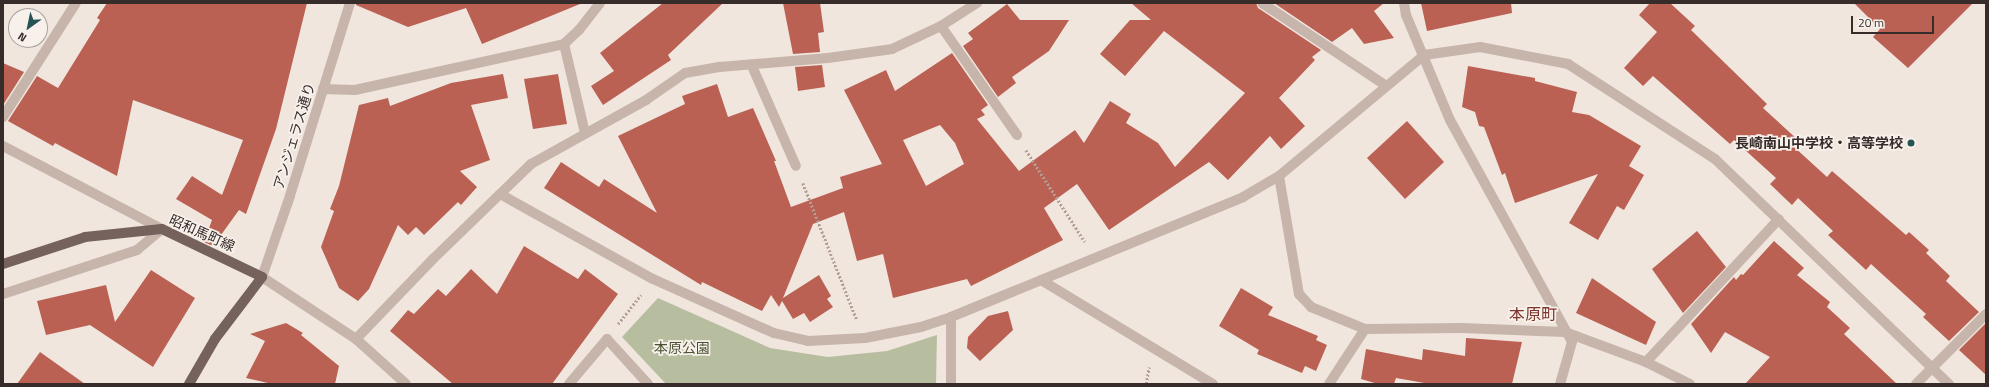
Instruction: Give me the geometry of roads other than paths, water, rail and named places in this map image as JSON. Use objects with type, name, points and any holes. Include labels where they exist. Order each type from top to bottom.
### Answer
[{"type":"main road","name":"昭和馬町線","points":[[3,264],[85,236],[162,229],[262,277]]},
{"type":"main road","points":[[189,384],[215,340],[262,277]]},
{"type":"street","points":[[3,117],[76,3]]},
{"type":"street","name":"アンジェラス通り","points":[[262,277],[350,3]]},
{"type":"street","points":[[323,89],[355,90],[564,44],[579,30],[600,3]]},
{"type":"street","points":[[356,339],[531,164],[646,100],[685,73],[720,67],[752,66],[892,49],[941,26],[977,3]]},
{"type":"street","points":[[1262,3],[1385,85]]},
{"type":"street","points":[[1404,3],[1406,15],[1450,120],[1565,332],[1572,342],[1560,384]]},
{"type":"street","points":[[941,26],[1016,135]]},
{"type":"street","points":[[564,44],[585,134]]},
{"type":"street","points":[[500,194],[653,279],[774,333],[808,341],[865,338],[921,327],[951,316],[1041,280],[1093,256],[1243,197],[1279,176],[1385,85],[1424,55],[1480,47],[1568,64],[1715,159],[1780,219],[1949,384]]},
{"type":"street","points":[[752,66],[796,166]]},
{"type":"street","points":[[3,146],[162,229],[137,250],[3,294]]},
{"type":"street","points":[[1279,176],[1299,294],[1311,307],[1365,329],[1462,328],[1565,332],[1646,362],[1690,384]]},
{"type":"street","points":[[1646,362],[1780,219]]},
{"type":"street","points":[[262,277],[356,339],[406,384]]},
{"type":"street","points":[[1041,280],[1213,384]]},
{"type":"street","points":[[1916,384],[1986,314]]},
{"type":"street","points":[[950,384],[951,316]]},
{"type":"street","points":[[1329,384],[1365,329]]},
{"type":"street","points":[[569,384],[607,339],[648,384]]},
{"type":"place","name":"長崎南山中学校・高等学校","points":[[1911,143]]},
{"type":"district","name":"本原町","points":[[1533,314]]},
{"type":"park label","name":"本原公園","points":[[682,348]]}]
